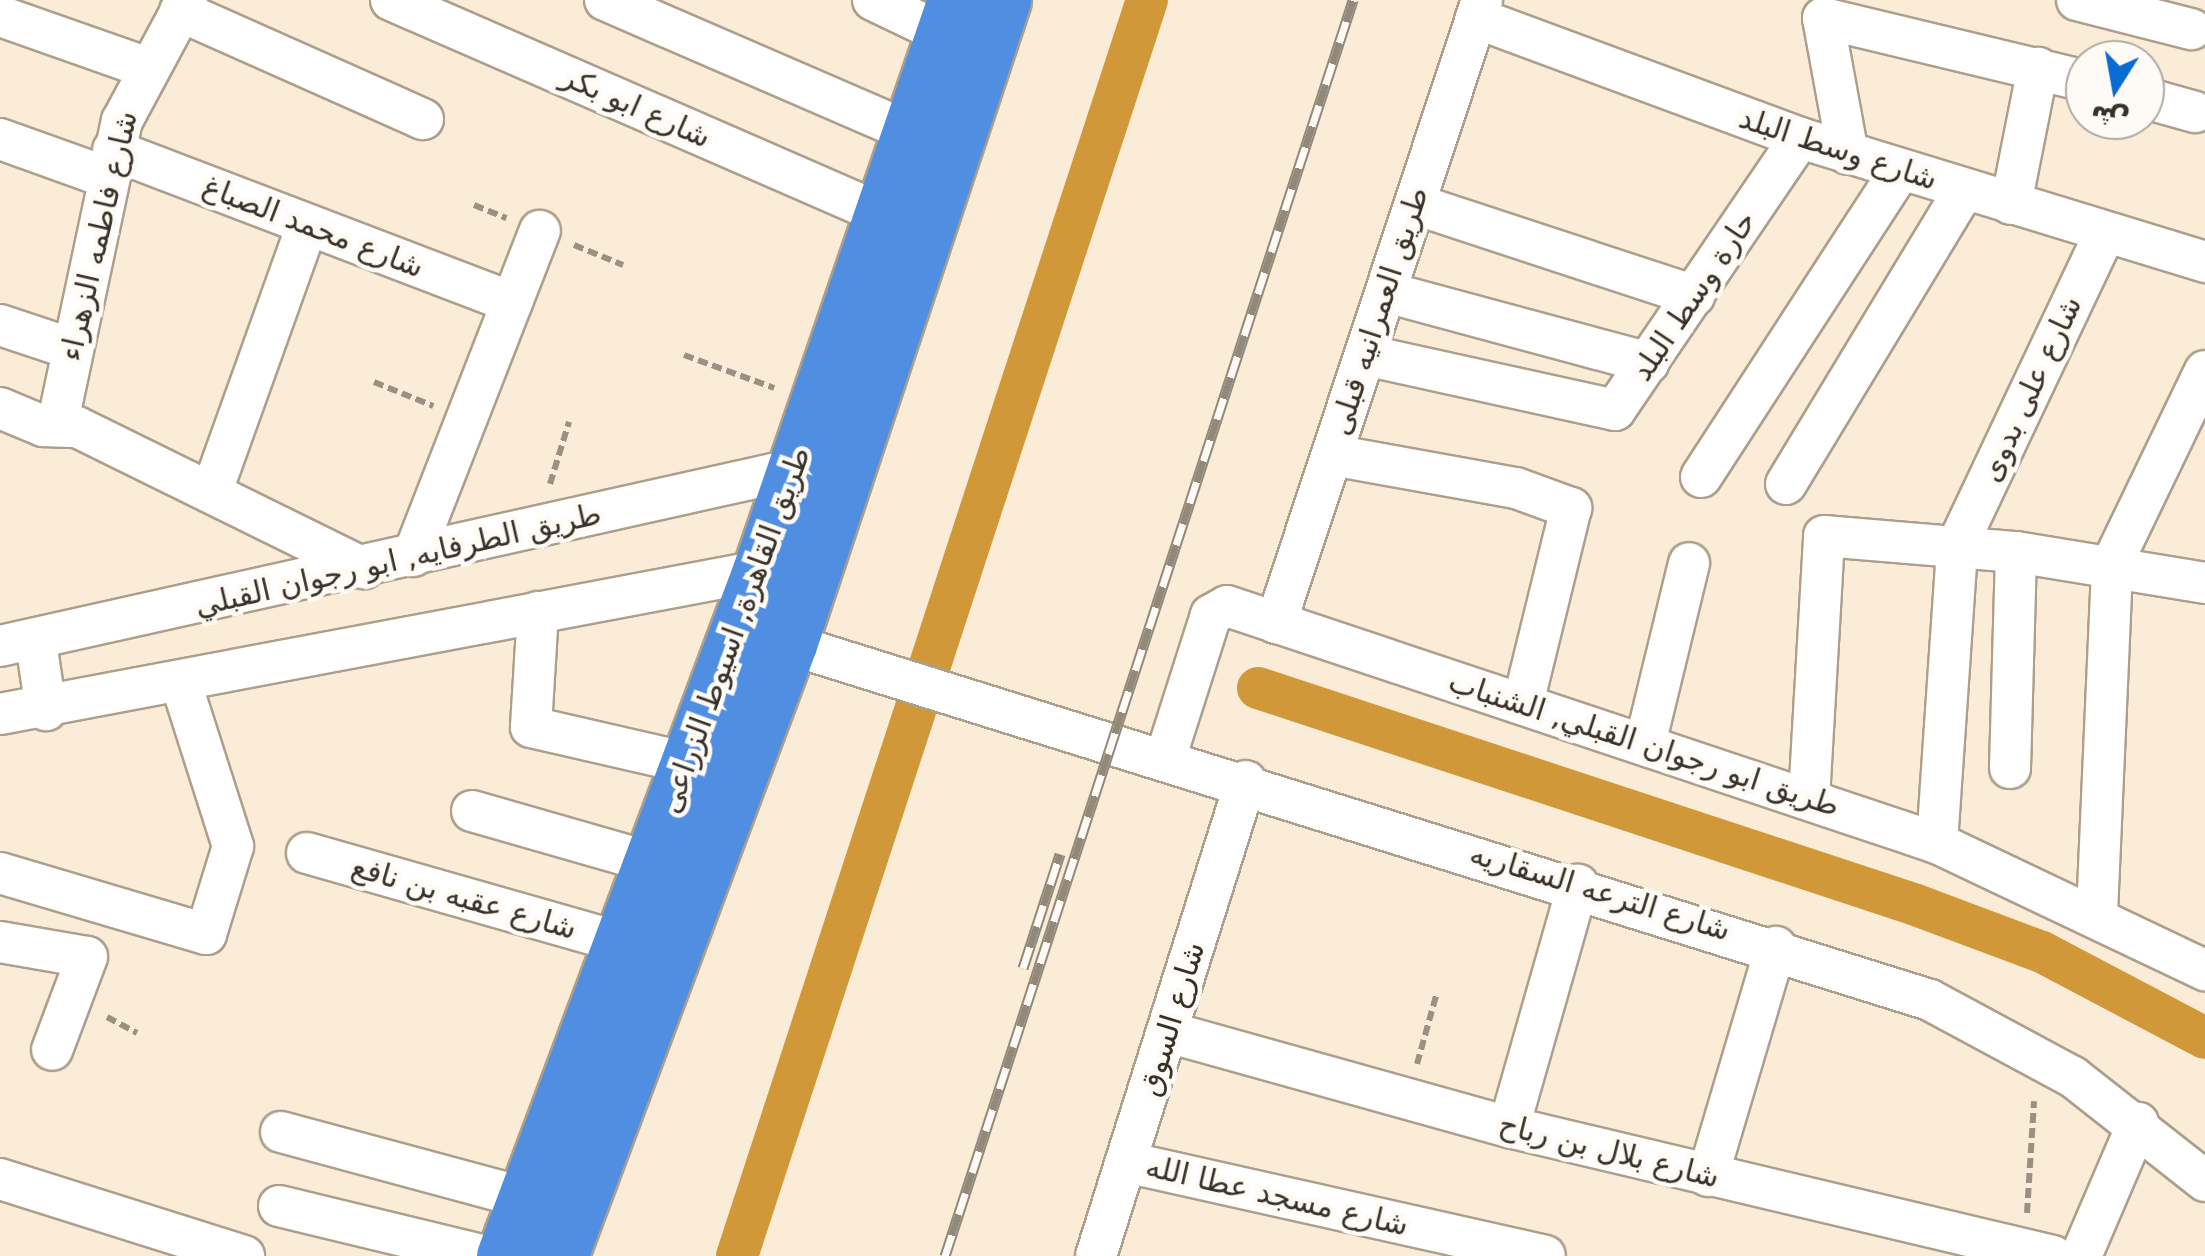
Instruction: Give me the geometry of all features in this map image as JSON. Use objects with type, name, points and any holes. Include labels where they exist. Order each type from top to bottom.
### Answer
[{"type":"highway","name":"طريق القاهرة, اسيوط الزراعى","points":[[560,1256],[789,644],[1003,0]]},
{"type":"highway","name":"طريق القاهرة, اسيوط الزراعى","points":[[504,1256],[760,570],[949,17]]},
{"type":"street","name":"شارع ابو بكر","points":[[391,0],[882,214]]},
{"type":"street","points":[[605,0],[910,132]]},
{"type":"street","points":[[874,0],[949,17]]},
{"type":"street","points":[[2076,0],[2191,30]]},
{"type":"street","points":[[184,6],[423,120]]},
{"type":"street","name":"شارع فاطمه الزهراء","points":[[57,426],[110,164],[145,67],[184,6]]},
{"type":"street","name":"شارع وسط البلد","points":[[1479,9],[1800,138],[2205,262]]},
{"type":"street","name":"طريق العمرانيه قبلى","points":[[1276,622],[1479,9]]},
{"type":"street","points":[[0,16],[145,67]]},
{"type":"street","points":[[1848,154],[1822,18],[2065,75]]},
{"type":"street","points":[[2011,204],[2038,68]]},
{"type":"street","points":[[2165,104],[2195,112]]},
{"type":"street","name":"حارة وسط البلد","points":[[1365,355],[1611,412],[1649,363],[1800,138]]},
{"type":"street","name":"شارع محمد الصباغ","points":[[0,139],[110,164],[307,226],[512,302]]},
{"type":"street","points":[[1701,477],[1900,170]]},
{"type":"street","points":[[1786,484],[1964,190]]},
{"type":"street","points":[[1415,204],[1694,296]]},
{"type":"street","points":[[212,490],[307,226]]},
{"type":"street","points":[[413,556],[540,231]]},
{"type":"street","name":"شارع على بدوى","points":[[1957,546],[2104,233]]},
{"type":"street","points":[[1386,292],[1649,363]]},
{"type":"street","points":[[0,325],[72,349]]},
{"type":"street","points":[[2097,913],[2112,564],[2205,371]]},
{"type":"street","points":[[0,408],[57,426],[212,490],[364,568]]},
{"type":"street","points":[[1332,454],[1516,488],[1570,508],[1523,704]]},
{"type":"street","name":"طريق الطرفايه, ابو رجوان القبلي","points":[[18,644],[795,469]]},
{"type":"street","points":[[1810,799],[1820,541],[1831,534],[2112,564],[2205,583]]},
{"type":"street","points":[[1937,844],[1957,546]]},
{"type":"street","points":[[2010,768],[2016,552]]},
{"type":"street","points":[[1644,744],[1689,563]]},
{"type":"street","points":[[0,714],[46,710],[760,570]]},
{"type":"street","name":"طريق ابو رجوان القبلي, الشنباب","points":[[1166,756],[1211,615],[1227,606],[1937,844],[2097,913],[2205,970]]},
{"type":"street","points":[[538,612],[531,726],[688,763]]},
{"type":"street","points":[[18,644],[46,710]]},
{"type":"street","name":"شارع الترعه السقاريه","points":[[789,644],[1166,756],[1930,1000],[2037,1056],[2138,1123],[2205,1181]]},
{"type":"street","points":[[0,873],[206,934],[233,846],[181,683]]},
{"type":"street","name":"شارع السوق","points":[[1096,1256],[1246,781]]},
{"type":"street","points":[[472,812],[650,862]]},
{"type":"street","name":"شارع عقبه بن نافع","points":[[308,853],[620,942]]},
{"type":"street","points":[[1508,1126],[1578,885]]},
{"type":"street","points":[[0,942],[87,957],[52,1050]]},
{"type":"street","points":[[1708,1176],[1776,948]]},
{"type":"street","name":"شارع بلال بن رباح","points":[[1168,1032],[1508,1126],[2039,1253]]},
{"type":"street","points":[[2082,1256],[2138,1123]]},
{"type":"street","points":[[281,1132],[526,1198]]},
{"type":"street","name":"شارع مسجد عطا الله","points":[[1126,1162],[1545,1256]]},
{"type":"street","points":[[0,1179],[244,1256]]},
{"type":"street","points":[[279,1206],[486,1256]]},
{"type":"path","points":[[684,355],[817,404]]},
{"type":"path","points":[[374,382],[466,419]]},
{"type":"path","points":[[537,528],[568,422]]},
{"type":"path","points":[[1407,1099],[1436,996]]},
{"type":"path","points":[[2037,1056],[2039,1253]]},
{"type":"waterway","points":[[737,1256],[1147,0]]},
{"type":"waterway","points":[[1258,688],[1916,905],[2042,952],[2205,1038]]},
{"type":"railway","points":[[945,1256],[1353,0]]},
{"type":"railway","points":[[1023,968],[1060,854]]}]
